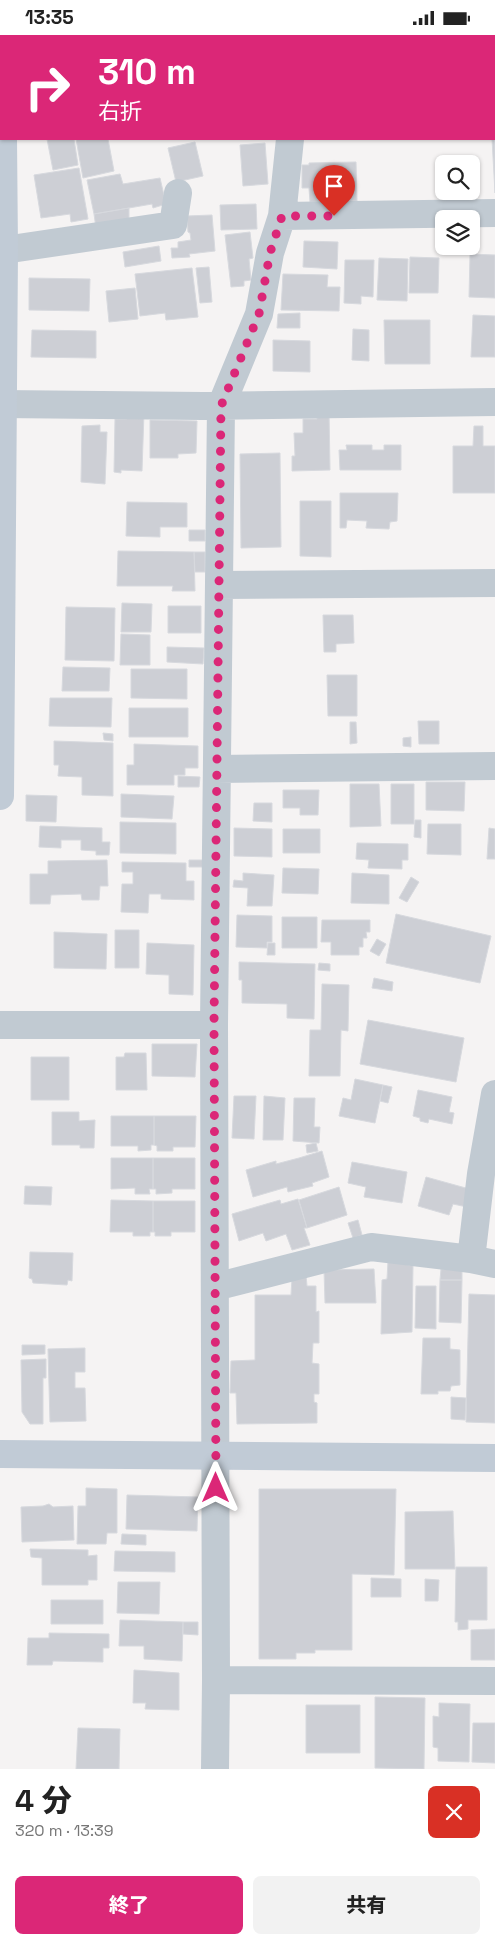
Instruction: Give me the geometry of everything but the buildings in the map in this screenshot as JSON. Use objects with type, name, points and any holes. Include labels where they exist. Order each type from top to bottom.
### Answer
[{"type":"street","points":[[0,796],[3,140]]},
{"type":"street","points":[[215,1769],[214,1025],[221,406],[259,314],[270,253],[282,216],[290,140]]},
{"type":"street","points":[[4,250],[173,225],[178,193]]},
{"type":"street","points":[[282,216],[495,213]]},
{"type":"street","points":[[1,404],[221,406],[495,402]]},
{"type":"street","points":[[219,585],[495,583]]},
{"type":"street","points":[[217,769],[495,766]]},
{"type":"street","points":[[0,1025],[214,1025]]},
{"type":"street","points":[[215,1287],[372,1247],[483,1261],[481,1174],[495,1094]]},
{"type":"street","points":[[0,1454],[495,1458]]},
{"type":"street","points":[[216,1680],[495,1681]]},
{"type":"route","points":[[216,1488],[214,1025],[221,406],[259,314],[270,253],[282,216],[334,216]]}]
